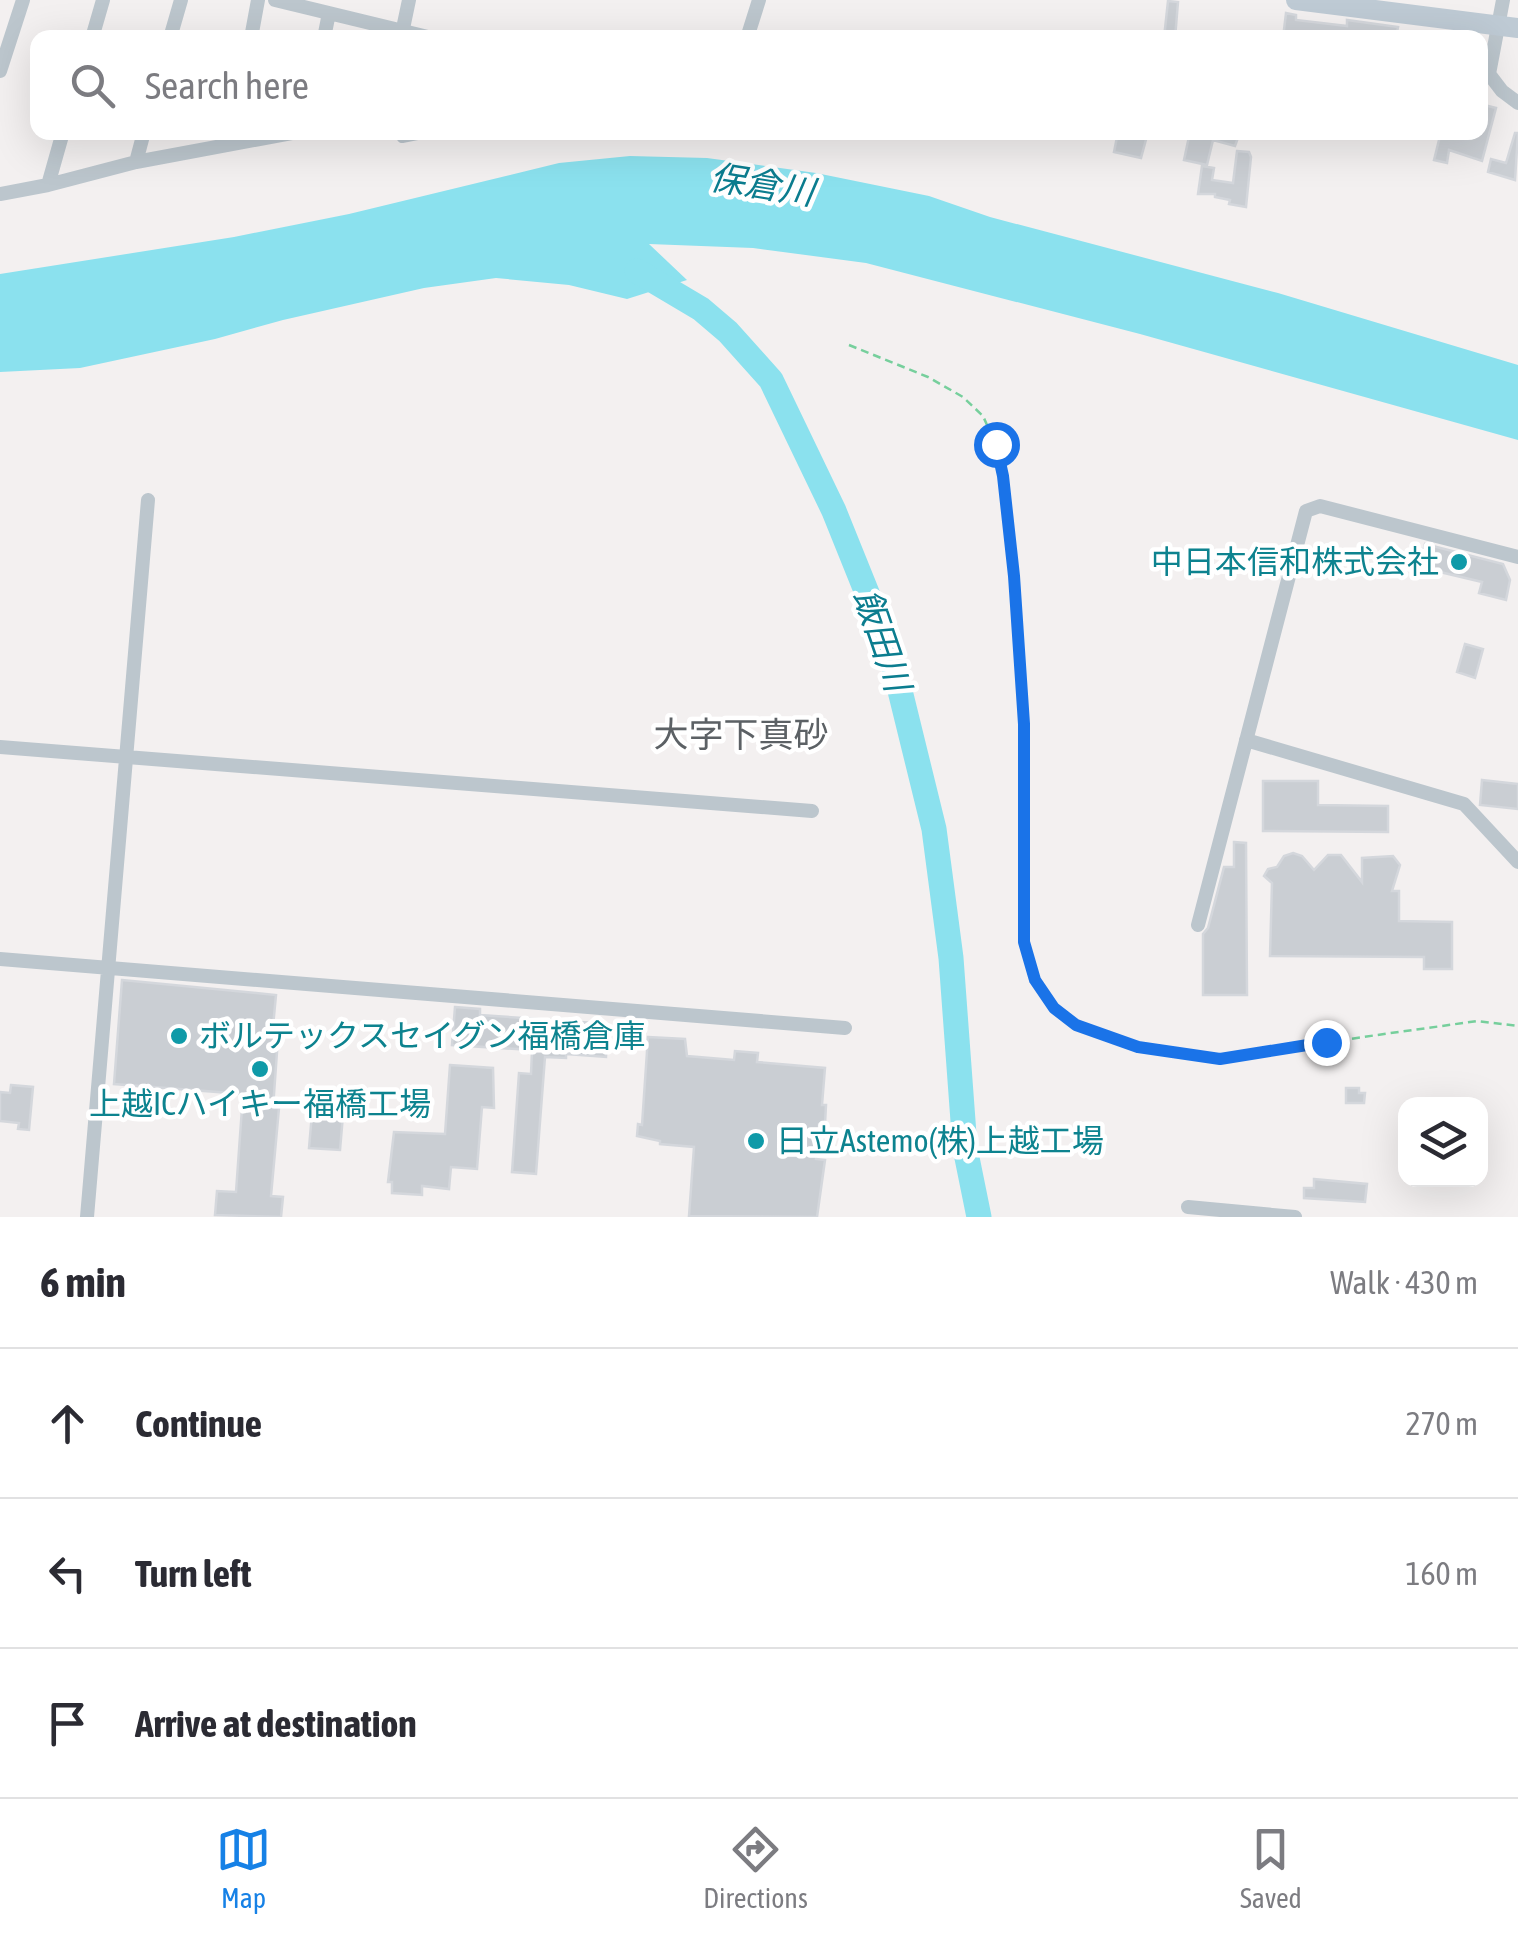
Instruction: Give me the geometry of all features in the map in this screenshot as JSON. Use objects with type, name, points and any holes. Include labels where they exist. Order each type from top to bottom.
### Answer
[{"type":"main road","points":[[1296,0],[1509,27]]},
{"type":"street","points":[[0,70],[24,0]]},
{"type":"street","points":[[94,30],[103,0]]},
{"type":"street","points":[[172,30],[181,0]]},
{"type":"street","points":[[252,30],[258,0]]},
{"type":"street","points":[[275,0],[388,30]]},
{"type":"street","points":[[403,30],[410,0]]},
{"type":"street","points":[[750,30],[759,0]]},
{"type":"street","points":[[1503,0],[1509,27],[1489,74],[1518,103]]},
{"type":"street","points":[[326,30],[329,13]]},
{"type":"street","points":[[48,185],[62,140]]},
{"type":"street","points":[[136,162],[142,140]]},
{"type":"street","points":[[0,194],[225,140]]},
{"type":"street","points":[[87,1217],[148,500]]},
{"type":"street","points":[[1198,925],[1306,511],[1320,506],[1518,557]]},
{"type":"street","points":[[1246,740],[1464,804],[1518,862]]},
{"type":"street","points":[[0,747],[812,812]]},
{"type":"street","points":[[0,959],[845,1028]]},
{"type":"street","points":[[1188,1207],[1295,1217]]},
{"type":"path","points":[[849,345],[928,377],[963,397],[983,416],[996,444],[1009,517],[1024,724],[1024,942],[1035,980],[1054,1008],[1076,1025],[1103,1037],[1138,1047],[1220,1059],[1477,1021],[1518,1026]]},
{"type":"water","name":"保倉川","points":[[630,156],[707,158],[816,173],[929,196],[990,217],[1278,293],[1518,365],[1518,440],[1140,334],[866,263],[753,248],[649,244],[687,280],[627,299],[569,285],[496,278],[424,288],[80,368],[0,372],[0,274],[234,237],[349,214],[559,163]]},
{"type":"building","points":[[1168,1],[1178,2],[1176,30],[1165,30]]},
{"type":"building","points":[[1286,13],[1296,15],[1296,20],[1347,26],[1347,20],[1398,27],[1397,30],[1284,30]]},
{"type":"building","points":[[1488,106],[1496,108],[1488,138]]},
{"type":"building","points":[[1515,133],[1515,180],[1488,172],[1491,159],[1506,163]]},
{"type":"building","points":[[1116,140],[1146,140],[1141,158],[1114,152]]},
{"type":"building","points":[[1188,140],[1213,140],[1207,165],[1184,160]]},
{"type":"building","points":[[1213,140],[1237,140],[1235,146]]},
{"type":"building","points":[[1439,140],[1488,140],[1482,161],[1449,150],[1447,163],[1434,160]]},
{"type":"building","points":[[1237,151],[1249,152],[1251,157],[1246,207],[1229,204],[1230,200],[1215,194],[1198,194],[1202,166],[1214,168],[1212,180],[1233,183]]},
{"type":"building","name":"中日本信和株式会社","points":[[1425,544],[1503,564],[1510,580],[1506,600],[1479,593],[1482,582],[1419,567]]},
{"type":"building","points":[[1465,644],[1483,649],[1475,678],[1457,672]]},
{"type":"building","points":[[1482,780],[1518,784],[1518,809],[1480,805]]},
{"type":"building","points":[[1263,781],[1318,781],[1318,805],[1388,806],[1388,832],[1263,831]]},
{"type":"building","points":[[1234,842],[1246,843],[1247,995],[1203,995],[1203,934],[1224,867],[1234,867]]},
{"type":"building","points":[[1328,855],[1341,855],[1362,882],[1362,858],[1393,856],[1400,865],[1392,891],[1399,891],[1399,921],[1452,922],[1452,969],[1424,969],[1424,957],[1270,956],[1272,883],[1264,876],[1284,856],[1302,856],[1314,870]]},
{"type":"building","points":[[122,980],[276,995],[272,1037],[278,1038],[273,1108],[279,1108],[271,1196],[283,1197],[281,1217],[215,1215],[217,1191],[236,1192],[243,1094],[114,1084]]},
{"type":"building","points":[[455,1007],[480,1009],[480,1015],[608,1024],[606,1057],[545,1057],[536,1174],[512,1172],[519,1073],[531,1074],[532,1050],[452,1045]]},
{"type":"building","name":"日立Astemo(株)上越工場","points":[[648,1037],[685,1039],[687,1056],[734,1060],[735,1051],[758,1053],[757,1062],[825,1068],[825,1124],[819,1124],[816,1159],[825,1160],[817,1217],[689,1216],[694,1147],[660,1144],[637,1136],[638,1124],[642,1125]]},
{"type":"building","points":[[450,1065],[493,1068],[494,1108],[482,1107],[477,1169],[451,1167],[449,1189],[422,1186],[422,1195],[392,1193],[392,1182],[388,1182],[394,1132],[445,1134]]},
{"type":"building","points":[[11,1085],[33,1087],[29,1130],[18,1129],[19,1123],[0,1121],[0,1092],[10,1093]]},
{"type":"building","points":[[1346,1088],[1359,1088],[1359,1093],[1365,1093],[1364,1103],[1346,1103]]},
{"type":"building","points":[[314,1090],[345,1092],[340,1150],[309,1148]]},
{"type":"building","points":[[1314,1179],[1367,1184],[1365,1202],[1304,1198],[1304,1188],[1314,1188]]},
{"type":"waterway","name":"飯田川","points":[[637,271],[701,309],[728,332],[771,380],[834,511],[890,650],[934,829],[951,958],[965,1148],[979,1217]]},
{"type":"place","name":"中日本信和株式会社","points":[[1459,562]]},
{"type":"place","name":"ボルテックスセイグン福橋倉庫","points":[[179,1036]]},
{"type":"place","name":"上越ICハイキー福橋工場","points":[[260,1069]]},
{"type":"place","name":"日立Astemo(株)上越工場","points":[[756,1141]]},
{"type":"district","name":"大字下真砂","points":[[741,735]]},
{"type":"route","points":[[996,444],[1009,517],[1024,724],[1024,942],[1026,960],[1044,997],[1076,1025],[1103,1037],[1190,1056],[1220,1059],[1326,1042]]}]
